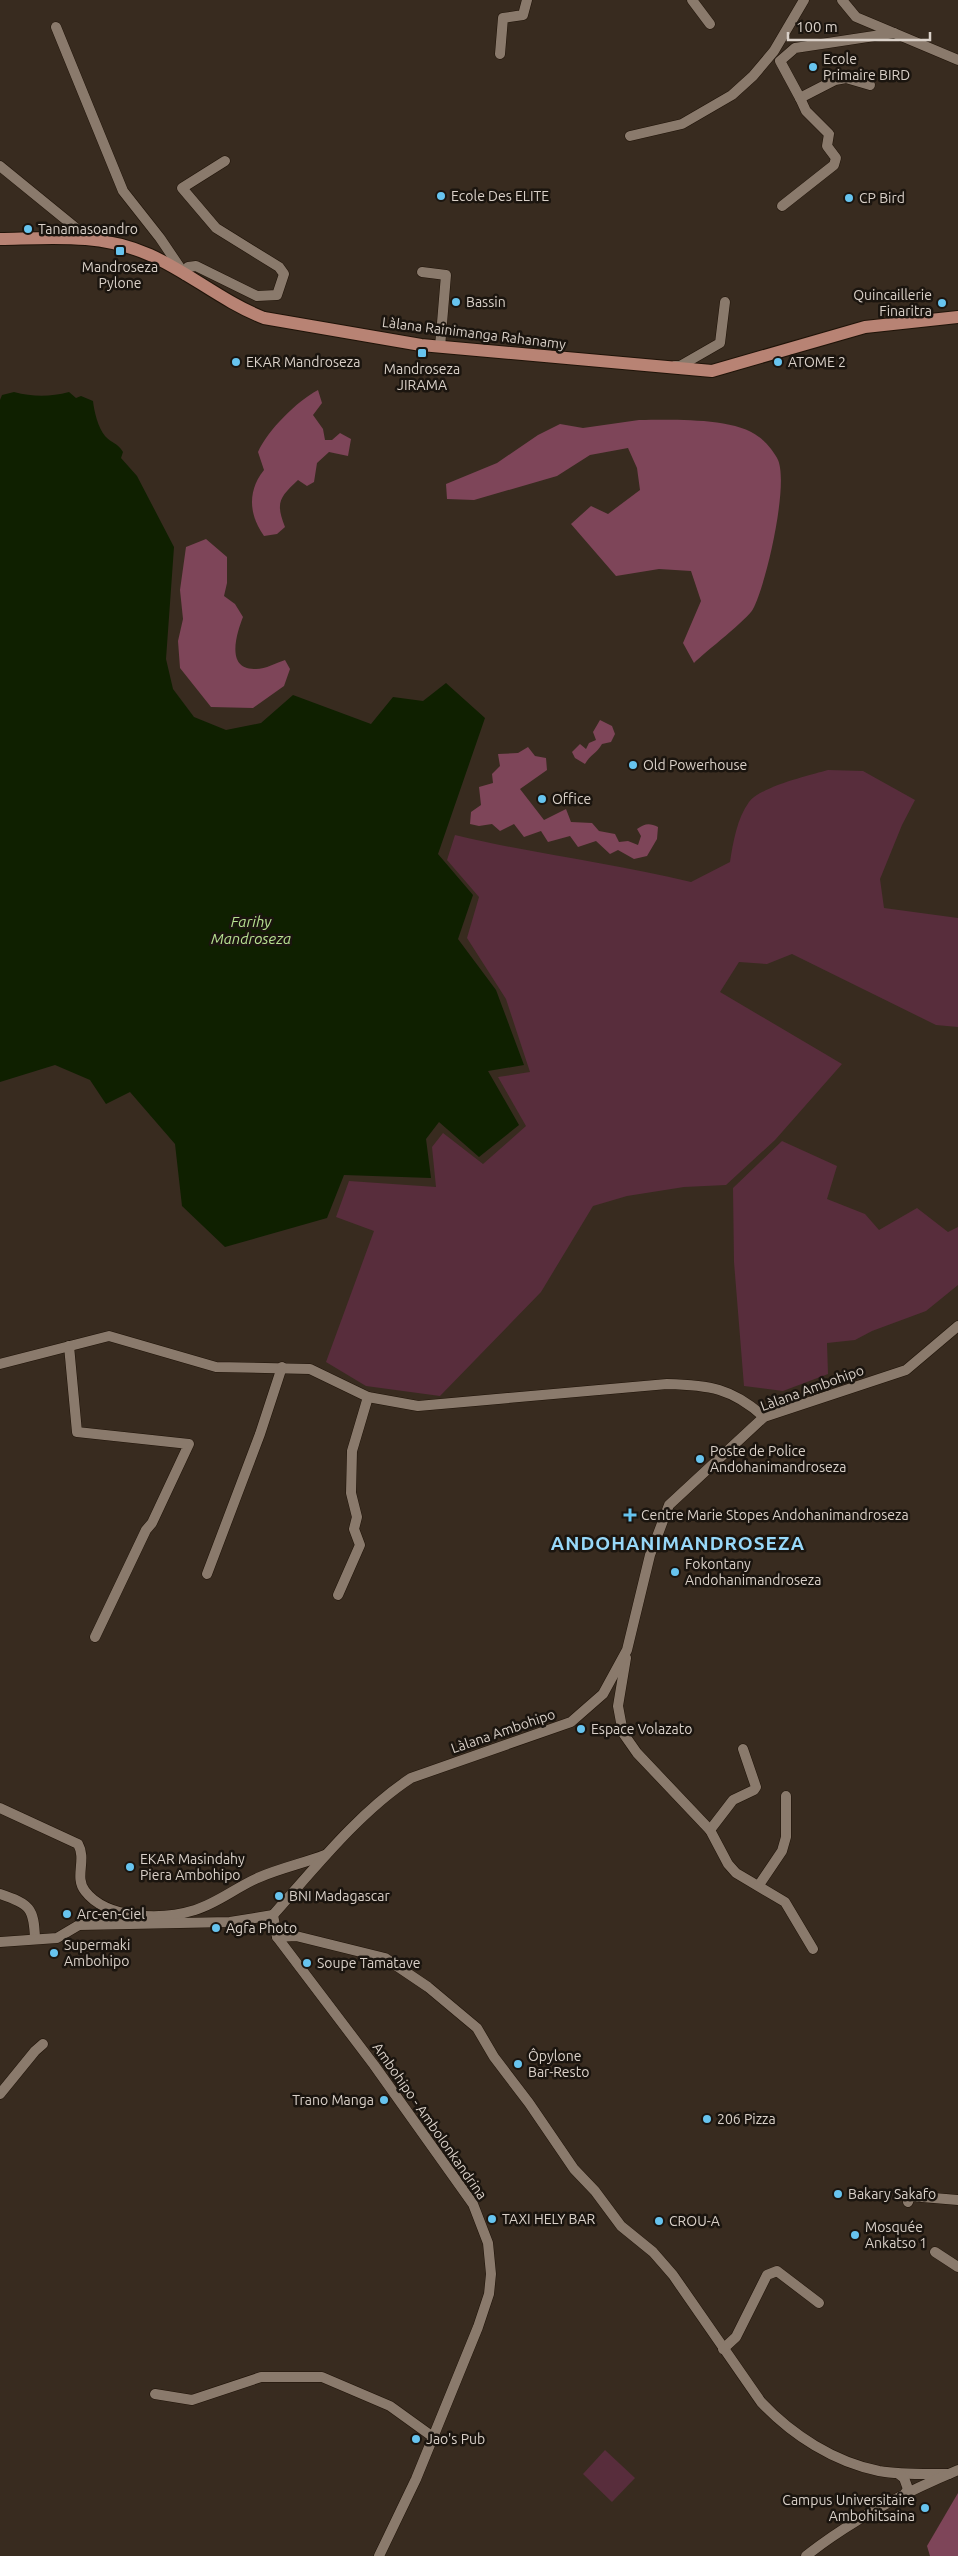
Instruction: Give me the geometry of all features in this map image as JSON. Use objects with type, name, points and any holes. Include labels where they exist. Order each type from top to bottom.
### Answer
[{"type":"main road","name":"Làlana Rainimanga Rahanamy","points":[[0,239],[87,237],[150,255],[239,308],[264,318],[440,347],[629,365],[719,370],[865,327],[958,317]]},
{"type":"street","points":[[500,54],[503,18],[523,15],[527,0]]},
{"type":"street","points":[[692,0],[710,24]]},
{"type":"street","points":[[630,136],[682,124],[732,95],[753,76],[774,51],[804,0]]},
{"type":"street","points":[[842,0],[856,17],[958,60]]},
{"type":"street","points":[[56,27],[123,190],[160,238],[185,276]]},
{"type":"street","points":[[782,206],[834,165],[836,158],[827,146],[829,134],[806,111],[780,61],[795,48],[894,33]]},
{"type":"street","points":[[800,98],[835,80],[846,78],[870,85]]},
{"type":"street","points":[[185,276],[188,267],[196,266],[257,296],[277,295],[284,274],[279,267],[216,228],[182,188],[226,161]]},
{"type":"street","points":[[0,166],[87,237]]},
{"type":"street","points":[[422,272],[446,275],[440,347]]},
{"type":"street","points":[[629,365],[680,366],[720,343],[725,302]]},
{"type":"street","name":"Làlana Ambohipo","points":[[273,1915],[328,1854],[389,1792],[410,1778],[571,1722],[603,1694],[627,1650],[650,1555],[669,1505],[764,1417],[906,1370],[958,1326]]},
{"type":"street","points":[[0,1364],[108,1336],[216,1367],[310,1369],[368,1397],[418,1406],[667,1384],[699,1385],[725,1390],[747,1402],[764,1417]]},
{"type":"street","points":[[69,1346],[77,1432],[189,1444],[95,1637]]},
{"type":"street","points":[[207,1574],[260,1434],[282,1368]]},
{"type":"street","points":[[338,1594],[360,1545],[354,1529],[357,1517],[352,1494],[352,1451],[368,1397]]},
{"type":"street","points":[[627,1650],[618,1706],[623,1732],[636,1753],[710,1830],[728,1864],[736,1873],[785,1902],[813,1949]]},
{"type":"street","points":[[710,1830],[734,1800],[754,1790],[756,1787],[743,1749]]},
{"type":"street","points":[[759,1885],[782,1851],[786,1837],[786,1796]]},
{"type":"street","points":[[0,1808],[78,1844],[83,1853],[81,1886],[86,1893],[117,1912],[134,1916],[171,1915],[197,1909],[260,1876],[296,1867],[328,1854]]},
{"type":"street","points":[[0,1894],[19,1900],[29,1907],[34,1918],[35,1940]]},
{"type":"street","points":[[0,1942],[57,1938],[79,1925],[230,1922],[273,1915]]},
{"type":"street","name":"Ambohipo - Ambolonkandrina","points":[[273,1915],[277,1937],[374,2065],[473,2204],[488,2242],[491,2274],[489,2294],[478,2327],[434,2437],[395,2527],[379,2556]]},
{"type":"street","points":[[277,1937],[296,1936],[385,1958],[428,1987],[477,2028],[494,2057],[529,2102],[574,2169],[596,2191],[621,2226],[654,2252],[673,2275],[761,2402],[778,2420],[802,2439],[847,2461],[878,2471],[899,2474],[953,2472]]},
{"type":"street","points":[[0,2094],[35,2051],[43,2044]]},
{"type":"street","points":[[908,2202],[910,2196],[958,2200]]},
{"type":"street","points":[[935,2252],[958,2267]]},
{"type":"street","points":[[723,2349],[736,2337],[767,2274],[772,2271],[777,2271],[819,2303]]},
{"type":"street","points":[[155,2394],[192,2400],[261,2377],[322,2377],[390,2406],[434,2437]]},
{"type":"street","points":[[806,2556],[833,2534],[904,2495],[953,2472]]},
{"type":"street","points":[[899,2474],[907,2484],[908,2489],[904,2495]]},
{"type":"shaded area","points":[[318,390],[322,403],[313,415],[323,429],[325,440],[332,440],[340,433],[351,439],[348,456],[329,452],[317,463],[314,482],[307,486],[298,480],[287,491],[281,501],[280,512],[285,527],[277,534],[264,536],[255,520],[252,503],[255,486],[264,470],[258,452],[284,417],[301,401]]},
{"type":"shaded area","points":[[639,420],[701,421],[734,426],[748,431],[767,444],[778,460],[781,473],[781,490],[770,558],[753,609],[694,663],[683,643],[701,601],[691,571],[659,569],[616,576],[571,524],[591,506],[608,514],[640,490],[637,468],[628,448],[590,455],[557,476],[474,500],[447,499],[446,484],[497,463],[538,435],[560,424],[583,428]]},
{"type":"shaded area","points":[[206,539],[227,557],[227,583],[224,596],[235,604],[243,617],[235,649],[239,663],[245,667],[258,669],[285,660],[290,669],[284,686],[253,708],[211,707],[180,668],[178,641],[183,619],[180,590],[186,547]]},
{"type":"shaded area","points":[[600,720],[612,726],[615,734],[611,742],[602,744],[585,764],[575,758],[572,752],[580,744],[586,749],[589,743],[596,740],[593,732]]},
{"type":"shaded area","points":[[528,747],[535,756],[546,758],[547,770],[520,789],[544,820],[566,809],[571,822],[592,823],[599,831],[615,834],[619,842],[628,841],[638,845],[641,836],[637,829],[650,824],[658,827],[657,839],[647,856],[634,859],[618,850],[610,854],[596,841],[578,847],[570,836],[548,842],[541,831],[524,837],[514,824],[500,831],[492,824],[479,826],[470,824],[471,812],[481,805],[479,787],[493,783],[492,774],[500,766],[498,754],[518,753]]},
{"type":"shaded area","points":[[828,770],[863,771],[915,800],[902,825],[880,879],[884,908],[958,918],[958,1027],[936,1025],[792,954],[767,964],[739,962],[720,992],[842,1064],[775,1140],[726,1185],[684,1187],[627,1196],[593,1206],[541,1292],[440,1396],[366,1386],[326,1362],[374,1231],[336,1217],[349,1181],[436,1187],[432,1147],[443,1133],[483,1164],[526,1126],[498,1077],[530,1072],[506,999],[467,938],[479,897],[447,860],[455,835],[691,882],[730,862],[739,823],[745,808],[755,797],[763,791],[786,782]]},
{"type":"shaded area","points":[[782,1141],[837,1166],[827,1199],[865,1214],[879,1230],[917,1208],[948,1232],[958,1227],[958,1285],[926,1311],[872,1331],[855,1340],[827,1343],[828,1374],[783,1391],[744,1386],[734,1262],[733,1188]]},
{"type":"shaded area","points":[[605,2450],[635,2478],[612,2502],[583,2474]]},
{"type":"shaded area","points":[[958,2493],[958,2556],[930,2556],[927,2546]]},
{"type":"water","name":"Farihy Mandroseza","points":[[14,392],[41,396],[69,392],[76,398],[81,396],[93,401],[100,429],[107,438],[121,449],[123,452],[121,458],[137,476],[174,547],[166,659],[173,689],[194,717],[226,730],[261,723],[293,695],[371,724],[393,697],[423,701],[446,683],[485,718],[438,854],[473,895],[458,939],[496,990],[524,1065],[488,1071],[519,1125],[479,1157],[439,1122],[426,1139],[431,1178],[344,1175],[327,1218],[225,1247],[182,1206],[175,1144],[130,1092],[106,1104],[90,1080],[55,1065],[0,1082],[0,400],[2,395]]},
{"type":"place","name":"Ecole Primaire BIRD","points":[[813,67]]},
{"type":"place","name":"Ecole Des ELITE","points":[[441,196]]},
{"type":"place","name":"CP Bird","points":[[849,198]]},
{"type":"place","name":"Tanamasoandro","points":[[28,229]]},
{"type":"place","name":"Mandroseza Pylone","points":[[120,251]]},
{"type":"place","name":"Bassin","points":[[456,302]]},
{"type":"place","name":"Quincaillerie Finaritra","points":[[942,303]]},
{"type":"place","name":"Mandroseza JIRAMA","points":[[422,353]]},
{"type":"place","name":"EKAR Mandroseza","points":[[236,362]]},
{"type":"place","name":"ATOME 2","points":[[778,362]]},
{"type":"place","name":"Old Powerhouse","points":[[633,765]]},
{"type":"place","name":"Office","points":[[542,799]]},
{"type":"place","name":"Poste de Police Andohanimandroseza","points":[[700,1459]]},
{"type":"place","name":"Centre Marie Stopes Andohanimandroseza","points":[[630,1515]]},
{"type":"place","name":"Fokontany Andohanimandroseza","points":[[675,1572]]},
{"type":"place","name":"Espace Volazato","points":[[581,1729]]},
{"type":"place","name":"EKAR Masindahy Piera Ambohipo","points":[[130,1867]]},
{"type":"place","name":"BNI Madagascar","points":[[279,1896]]},
{"type":"place","name":"Arc-en-Ciel","points":[[67,1914]]},
{"type":"place","name":"Agfa Photo","points":[[216,1928]]},
{"type":"place","name":"Supermaki Ambohipo","points":[[54,1953]]},
{"type":"place","name":"Soupe Tamatave","points":[[307,1963]]},
{"type":"place","name":"Ôpylone Bar-Resto","points":[[518,2064]]},
{"type":"place","name":"Trano Manga","points":[[384,2100]]},
{"type":"place","name":"206 Pizza","points":[[707,2119]]},
{"type":"place","name":"Bakary Sakafo","points":[[838,2194]]},
{"type":"place","name":"TAXI HELY BAR","points":[[492,2219]]},
{"type":"place","name":"CROU-A","points":[[659,2221]]},
{"type":"place","name":"Mosquée Ankatso 1","points":[[855,2235]]},
{"type":"place","name":"Jao's Pub","points":[[416,2439]]},
{"type":"place","name":"Campus Universitaire Ambohitsaina","points":[[925,2508]]},
{"type":"district","name":"ANDOHANIMANDROSEZA","points":[[678,1543]]}]
